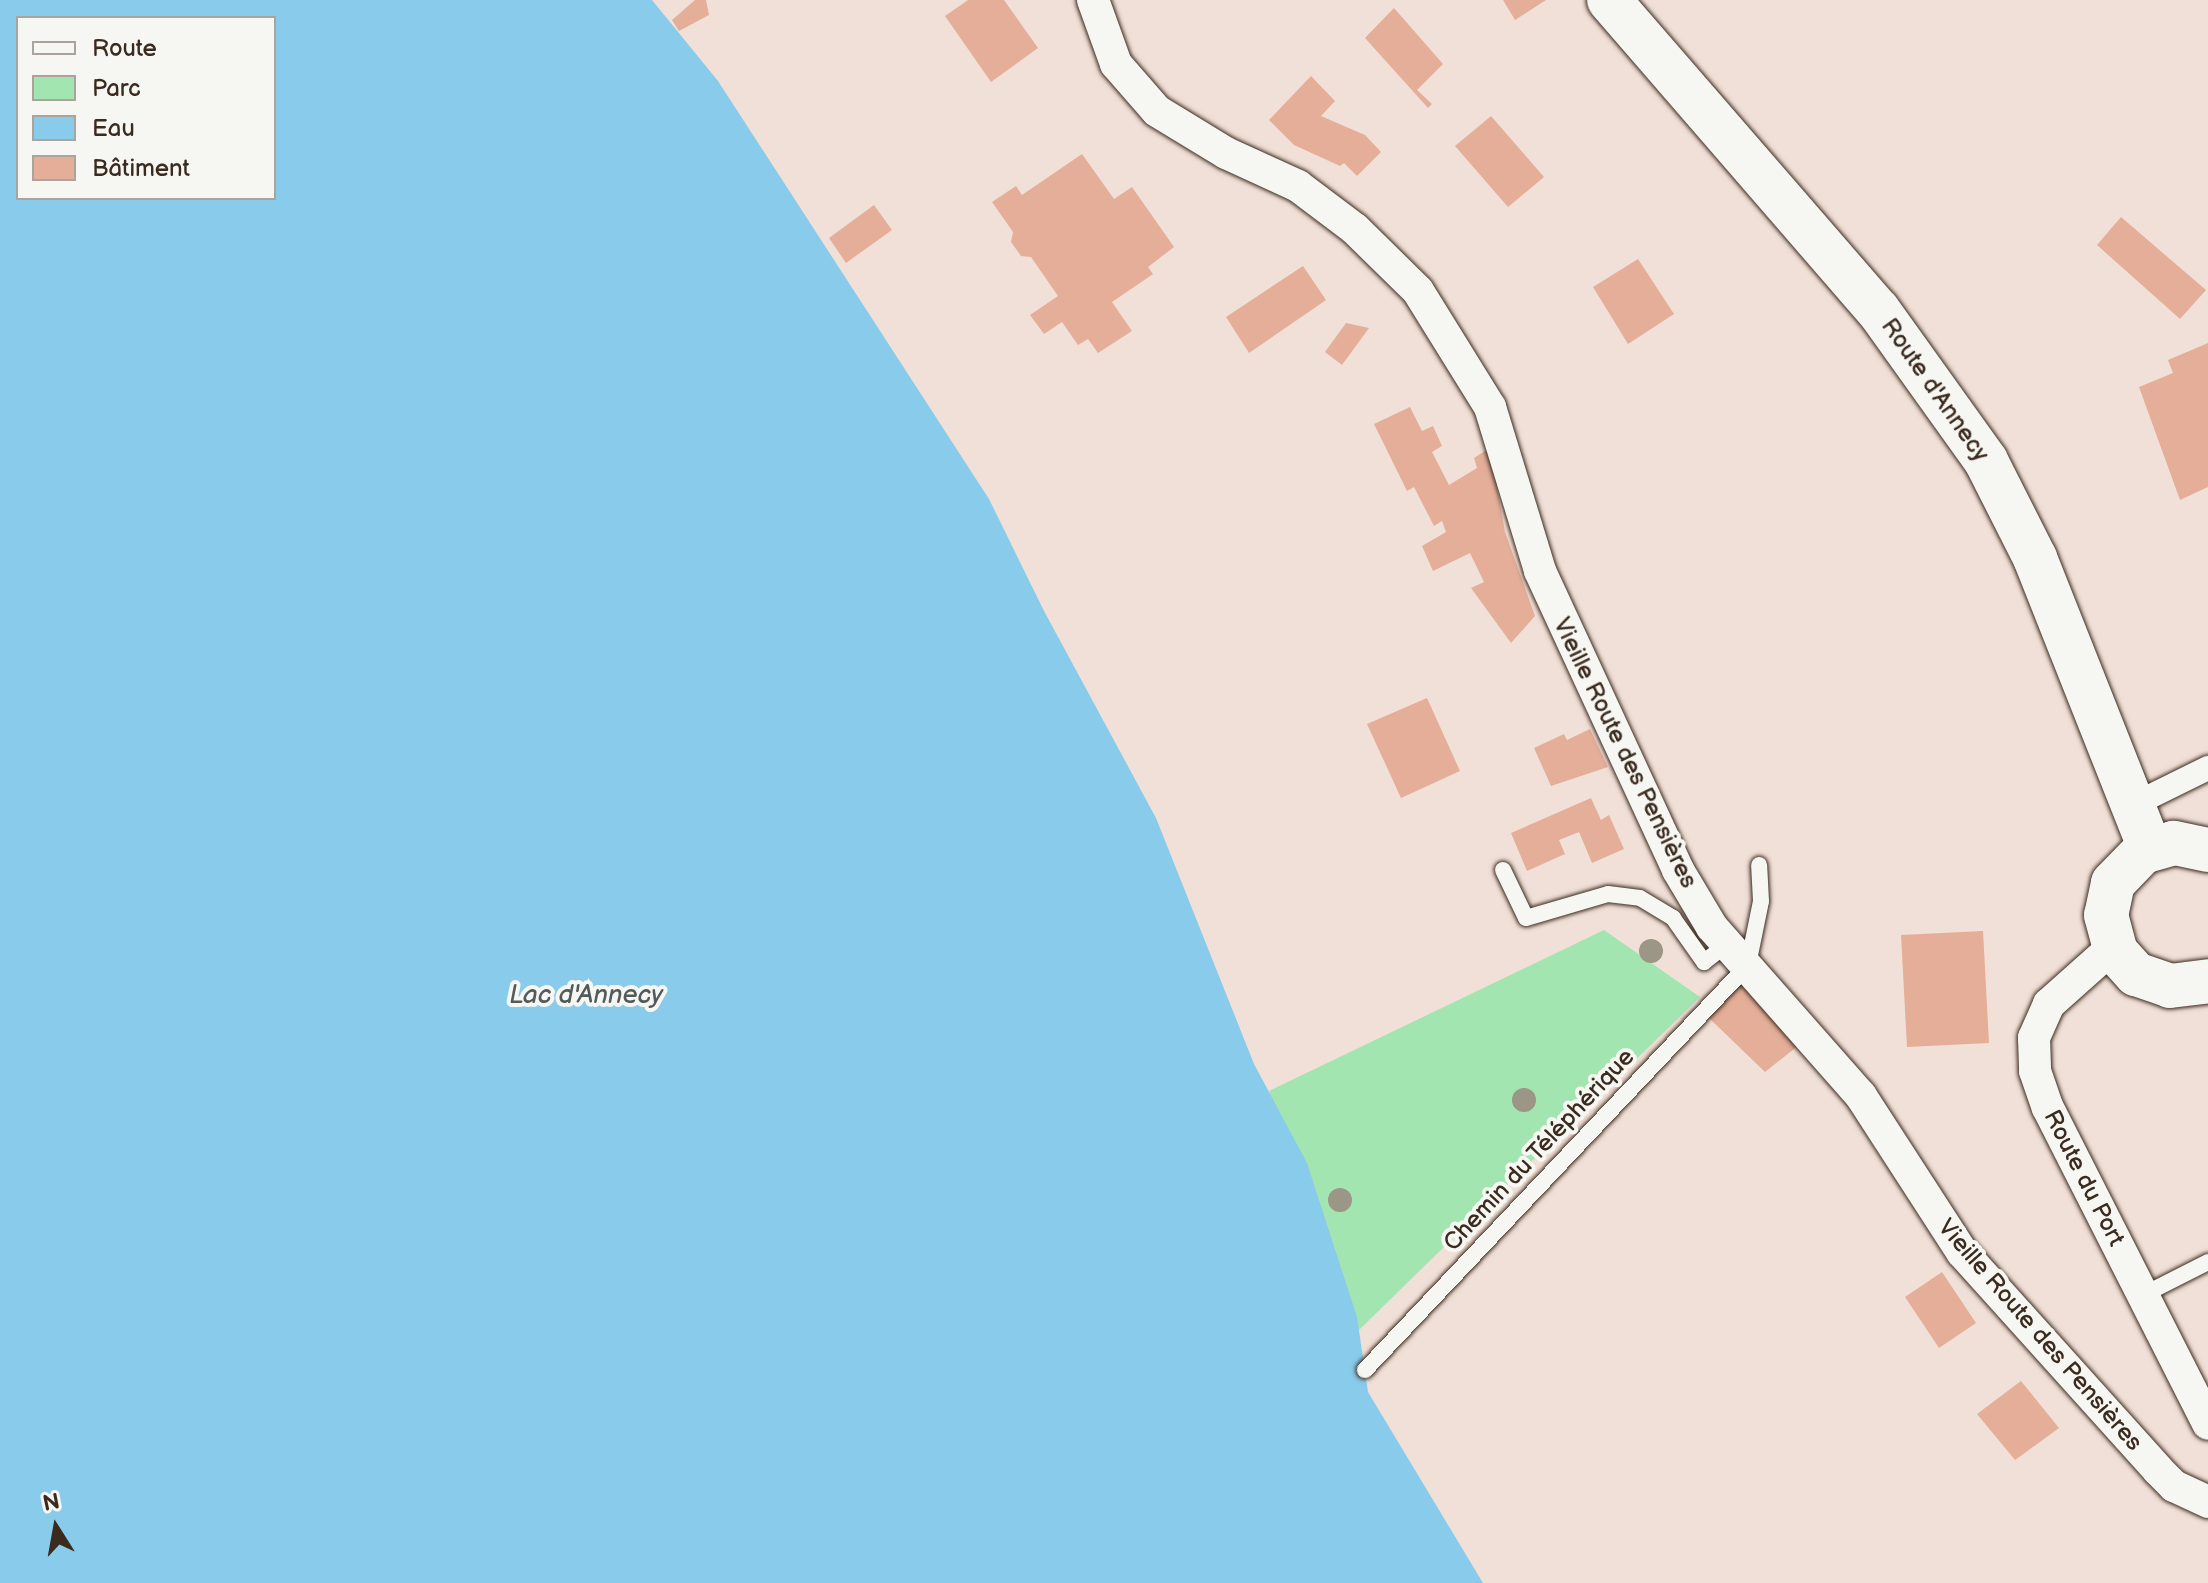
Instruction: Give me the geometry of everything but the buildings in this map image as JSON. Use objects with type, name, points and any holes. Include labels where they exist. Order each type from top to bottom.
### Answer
[{"type":"main road","name":"Route d'Annecy","points":[[1609,0],[1878,310],[1971,437],[2035,558],[2150,849]]},
{"type":"main road","points":[[2208,850],[2174,843],[2150,849],[2129,862],[2110,891],[2106,915],[2113,947],[2130,969],[2155,984],[2186,987],[2208,981]]},
{"type":"street","name":"Vieille Route des Pensières","points":[[1093,0],[1116,64],[1157,111],[1213,146],[1298,186],[1390,260],[1444,327],[1490,407],[1535,557],[1569,639],[1629,755],[1678,870],[1737,955],[1861,1096],[1962,1252],[2158,1470],[2174,1486],[2208,1502]]},
{"type":"street","points":[[2133,805],[2208,768]]},
{"type":"street","name":"Route du Port","points":[[2113,947],[2049,1004],[2033,1056],[2048,1108],[2208,1424]]},
{"type":"lane","points":[[1503,870],[1526,918],[1608,894],[1640,898],[1673,918],[1704,962],[1737,955],[1761,901],[1759,865]]},
{"type":"lane","name":"Chemin du Téléphérique","points":[[1365,1370],[1737,955]]},
{"type":"lane","points":[[2143,1295],[2208,1262]]},
{"type":"green space","points":[[1604,930],[1700,997],[1359,1330],[1269,1091]]},
{"type":"water","name":"Lac d'Annecy","points":[[0,0],[652,0],[718,81],[989,499],[1044,611],[1156,818],[1254,1064],[1307,1163],[1357,1317],[1368,1392],[1483,1583],[0,1583]]}]
